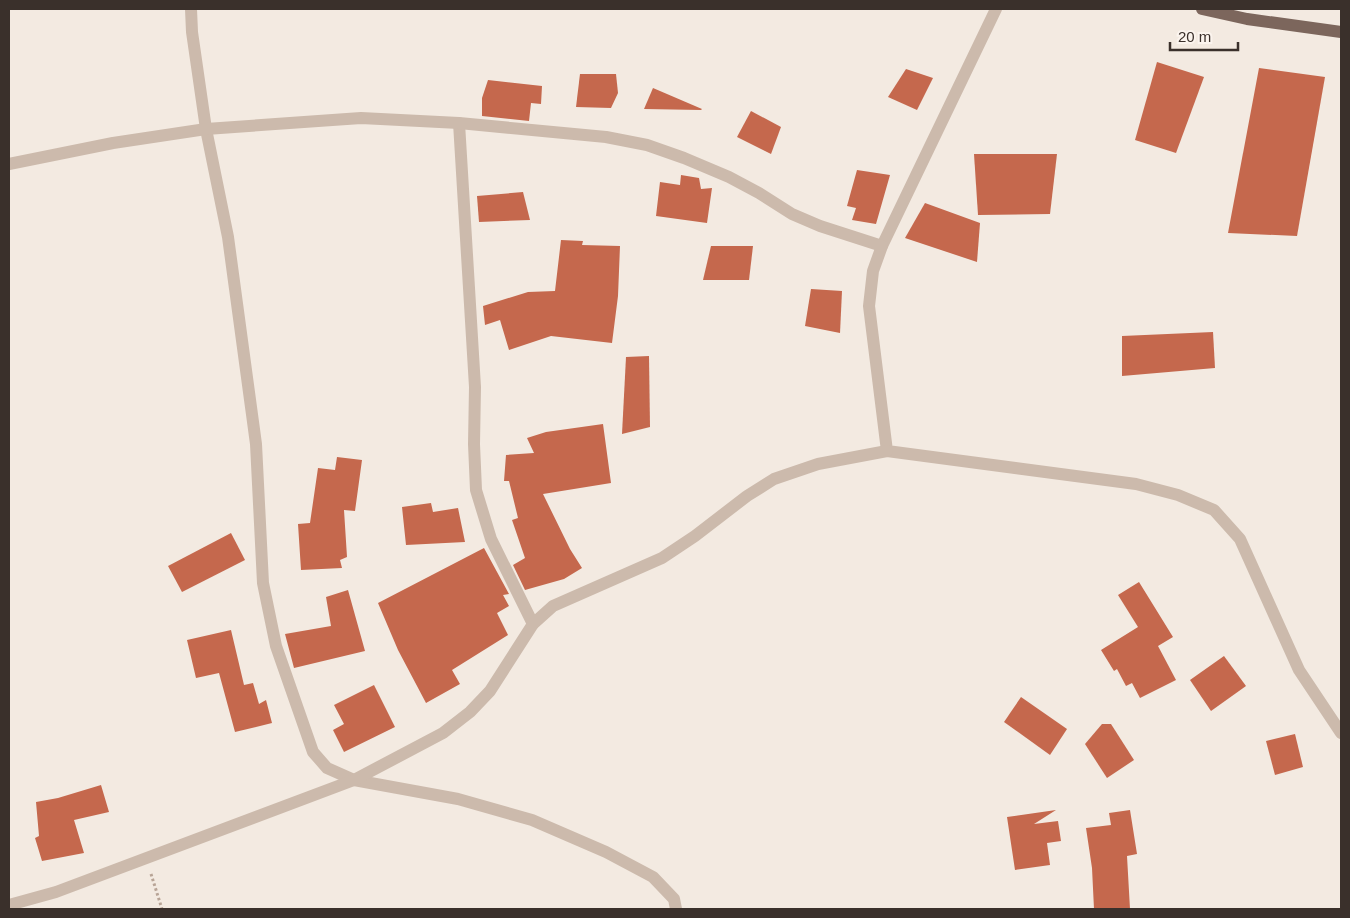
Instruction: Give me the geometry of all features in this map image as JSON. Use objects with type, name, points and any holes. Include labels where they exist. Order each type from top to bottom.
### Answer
[{"type":"main road","points":[[1202,9],[1248,19],[1341,32]]},
{"type":"street","points":[[191,9],[192,32],[206,129],[228,237],[256,444],[263,583],[276,646],[314,752],[327,768],[354,780],[458,799],[532,820],[606,852],[653,877],[674,898],[676,909]]},
{"type":"street","points":[[887,451],[869,306],[873,272],[882,246],[996,9]]},
{"type":"street","points":[[9,164],[113,143],[206,129],[361,118],[459,123],[606,137],[647,145],[729,177],[792,214],[820,226],[882,246]]},
{"type":"street","points":[[459,123],[475,387],[474,444],[476,490],[491,539],[533,624]]},
{"type":"street","points":[[9,906],[56,892],[354,780],[443,733],[470,712],[490,691],[533,624],[553,606],[662,558],[774,479],[818,464],[887,451],[1136,484],[1178,495],[1214,510],[1240,539],[1299,670],[1341,733]]},
{"type":"path","points":[[147,858],[162,909]]},
{"type":"building","points":[[1157,62],[1204,77],[1176,153],[1135,140]]},
{"type":"building","points":[[1259,68],[1325,77],[1297,236],[1228,233]]},
{"type":"building","points":[[906,69],[933,78],[917,110],[888,97]]},
{"type":"building","points":[[580,74],[616,74],[618,93],[611,108],[576,107]]},
{"type":"building","points":[[488,80],[542,86],[541,104],[531,103],[529,121],[482,116],[482,98]]},
{"type":"building","points":[[653,88],[702,109],[644,109]]},
{"type":"building","points":[[751,111],[781,127],[771,154],[737,137]]},
{"type":"building","points":[[974,154],[1057,154],[1050,214],[978,215]]},
{"type":"building","points":[[857,170],[890,175],[876,224],[852,220],[856,208],[847,206]]},
{"type":"building","points":[[681,175],[699,178],[701,189],[712,188],[707,223],[656,216],[660,182],[680,185]]},
{"type":"building","points":[[523,192],[530,220],[479,222],[477,196]]},
{"type":"building","points":[[925,203],[980,223],[977,262],[905,238]]},
{"type":"building","points":[[561,240],[583,241],[582,245],[620,246],[618,296],[612,343],[551,336],[509,350],[500,320],[485,325],[483,306],[528,292],[555,291]]},
{"type":"building","points":[[711,246],[753,246],[749,280],[703,280]]},
{"type":"building","points":[[811,289],[842,291],[840,333],[805,326]]},
{"type":"building","points":[[1213,332],[1215,368],[1122,376],[1122,336]]},
{"type":"building","points":[[649,356],[650,427],[622,434],[626,357]]},
{"type":"building","points":[[603,424],[611,483],[543,494],[570,549],[582,568],[564,579],[525,590],[513,565],[525,558],[512,520],[518,518],[509,481],[504,481],[506,455],[534,453],[527,438],[546,432]]},
{"type":"building","points":[[337,457],[362,460],[355,511],[344,510],[347,557],[340,560],[342,568],[301,570],[298,524],[310,523],[318,468],[335,470]]},
{"type":"building","points":[[431,503],[433,512],[458,508],[465,542],[406,545],[402,507]]},
{"type":"building","points":[[231,533],[245,560],[182,592],[168,566]]},
{"type":"building","points":[[484,548],[509,594],[503,595],[509,606],[497,613],[508,635],[452,670],[460,684],[426,703],[398,650],[378,603]]},
{"type":"building","points":[[1139,582],[1173,637],[1158,646],[1176,680],[1140,698],[1132,683],[1126,686],[1117,669],[1114,671],[1101,650],[1138,627],[1118,595]]},
{"type":"building","points":[[348,590],[365,651],[294,668],[285,634],[331,626],[326,597]]},
{"type":"building","points":[[231,630],[244,685],[253,683],[259,704],[266,700],[272,723],[235,732],[219,673],[196,678],[187,640]]},
{"type":"building","points":[[1224,656],[1246,686],[1211,711],[1190,680]]},
{"type":"building","points":[[374,685],[395,727],[344,752],[333,730],[344,724],[334,705]]},
{"type":"building","points":[[1021,697],[1067,729],[1050,755],[1004,722]]},
{"type":"building","points":[[1102,724],[1111,724],[1134,760],[1107,778],[1085,744]]},
{"type":"building","points":[[1295,734],[1303,767],[1275,775],[1266,741]]},
{"type":"building","points":[[101,785],[109,812],[74,820],[84,853],[42,861],[35,838],[39,836],[36,802],[58,798]]},
{"type":"building","points":[[1056,810],[1034,824],[1058,821],[1061,841],[1047,843],[1050,865],[1015,870],[1007,817]]},
{"type":"building","points":[[1130,810],[1137,854],[1127,856],[1130,909],[1094,909],[1092,868],[1086,828],[1111,825],[1109,813]]}]
